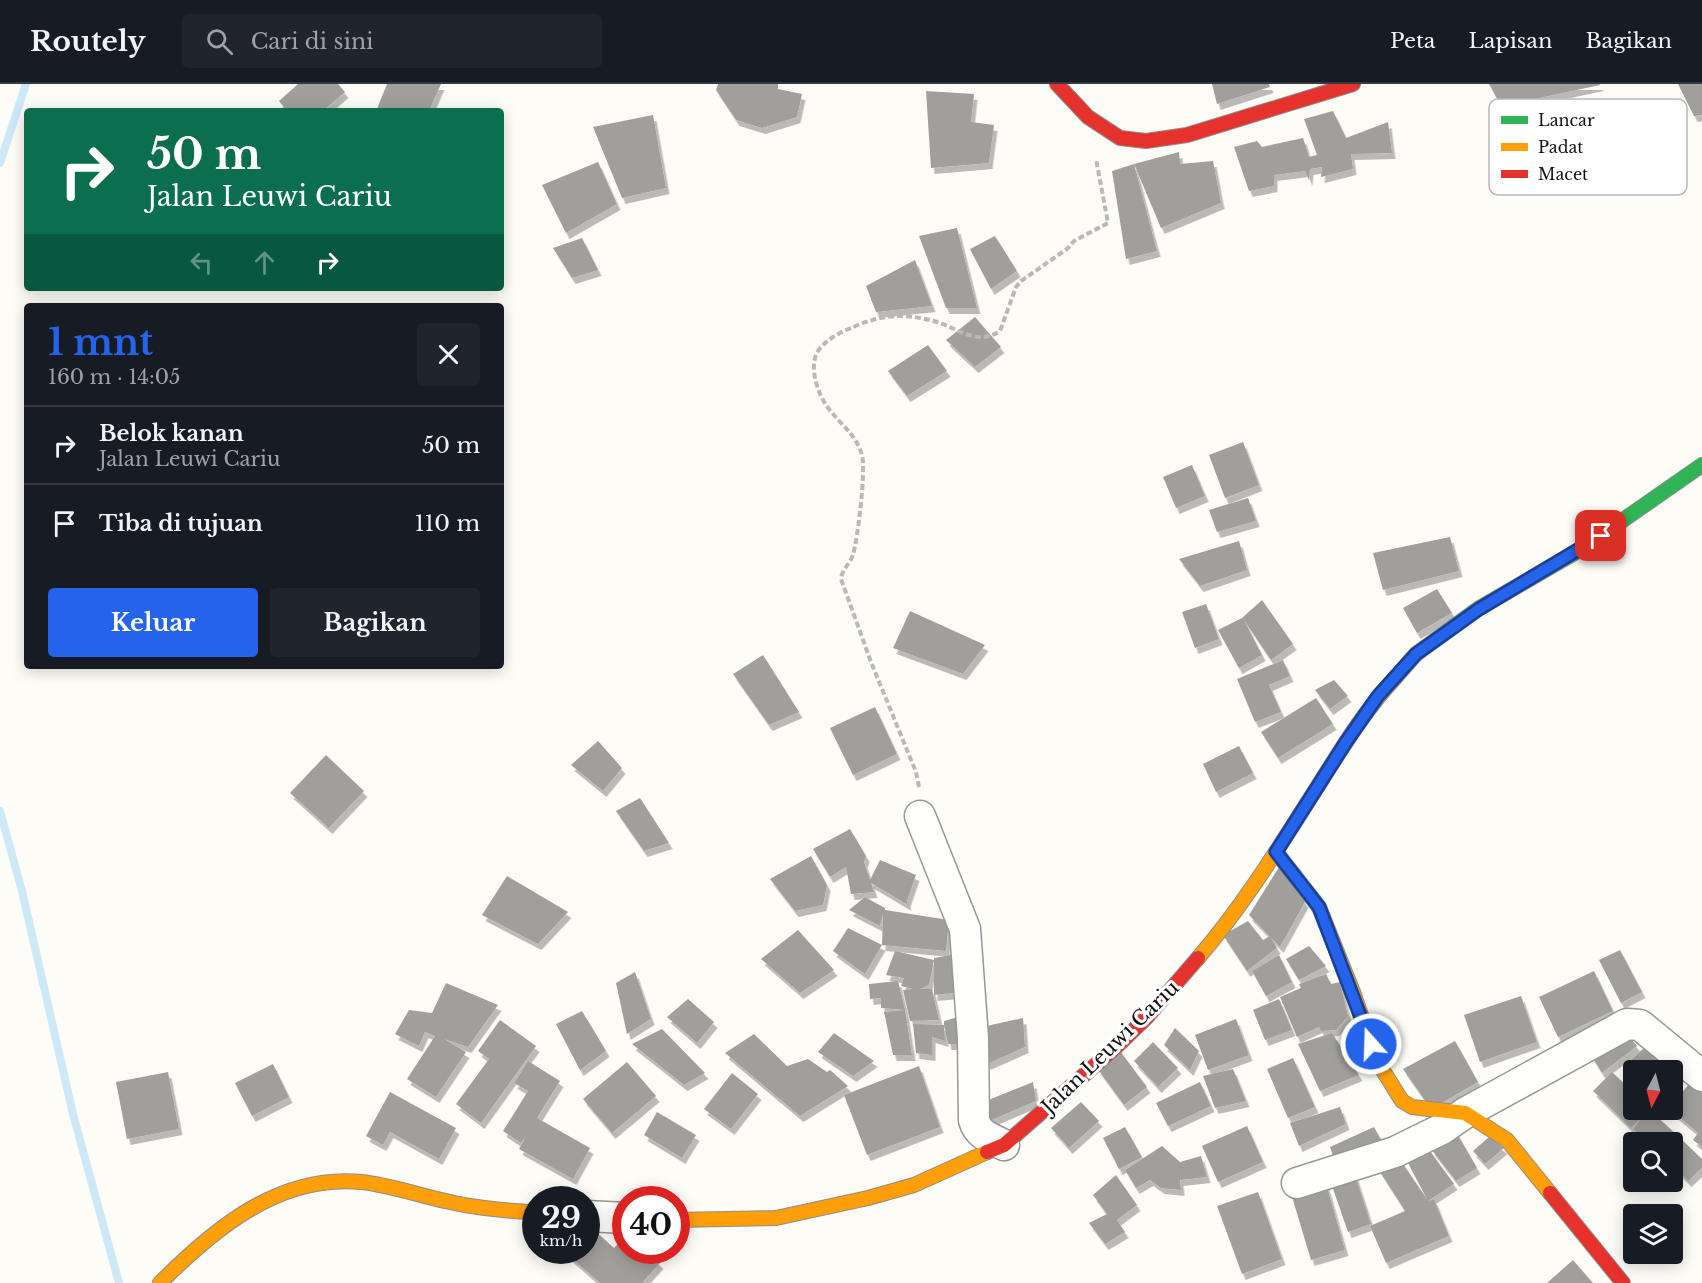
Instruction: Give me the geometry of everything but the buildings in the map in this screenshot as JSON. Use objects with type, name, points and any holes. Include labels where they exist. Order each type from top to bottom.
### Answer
[{"type":"street","points":[[1061,86],[1088,117],[1120,138],[1158,140],[1187,135],[1353,84]]},
{"type":"street","name":"Jalan Leuwi Cariu","points":[[690,1220],[776,1218],[868,1198],[914,1185],[1004,1145],[1147,1017],[1211,943],[1276,852],[1378,696],[1416,654],[1479,609],[1583,548],[1702,465]]},
{"type":"street","points":[[920,816],[965,929],[973,1038],[975,1127],[981,1134],[1004,1145]]},
{"type":"street","points":[[1276,852],[1319,907],[1353,992],[1377,1061],[1402,1101],[1412,1107],[1465,1113],[1507,1140],[1623,1283]]},
{"type":"street","points":[[1297,1184],[1395,1152],[1442,1129],[1465,1113],[1627,1024],[1640,1025],[1702,1076]]},
{"type":"street","points":[[160,1283],[188,1254],[240,1214],[295,1187],[353,1181],[408,1191],[443,1201],[522,1211]]},
{"type":"path","points":[[920,816],[919,785],[916,772],[871,662],[841,579],[843,570],[850,562],[854,550],[864,470],[861,454],[848,428],[831,413],[815,382],[814,357],[821,347],[836,335],[878,318],[900,316],[919,318],[938,322],[976,338],[986,338],[1000,331],[1016,287],[1021,281],[1074,242],[1108,223],[1088,117]]},
{"type":"waterway","points":[[0,163],[26,84]]},
{"type":"waterway","points":[[0,811],[22,891],[73,1114],[119,1283]]},
{"type":"traffic: fast","points":[[1395,678],[1416,654],[1478,609],[1583,548],[1702,465]]},
{"type":"traffic: slow","points":[[1198,958],[1246,896],[1354,730],[1395,678]]},
{"type":"traffic: slow","points":[[1276,852],[1319,907],[1353,992],[1377,1061],[1402,1101],[1412,1107],[1465,1113],[1507,1140],[1550,1193]]},
{"type":"traffic: slow","points":[[690,1220],[776,1218],[868,1198],[914,1185],[987,1152]]},
{"type":"traffic: slow","points":[[160,1283],[226,1225],[276,1196],[303,1187],[331,1182],[361,1182],[471,1206],[522,1212]]},
{"type":"traffic: jam","points":[[1057,84],[1088,117],[1120,138],[1146,141],[1187,135],[1353,84]]},
{"type":"traffic: jam","points":[[987,1152],[1004,1145],[1116,1047],[1147,1017],[1198,958]]},
{"type":"traffic: jam","points":[[1550,1193],[1623,1283]]},
{"type":"route","points":[[1371,1044],[1319,907],[1276,852],[1378,696],[1416,654],[1479,609],[1601,536]]}]
